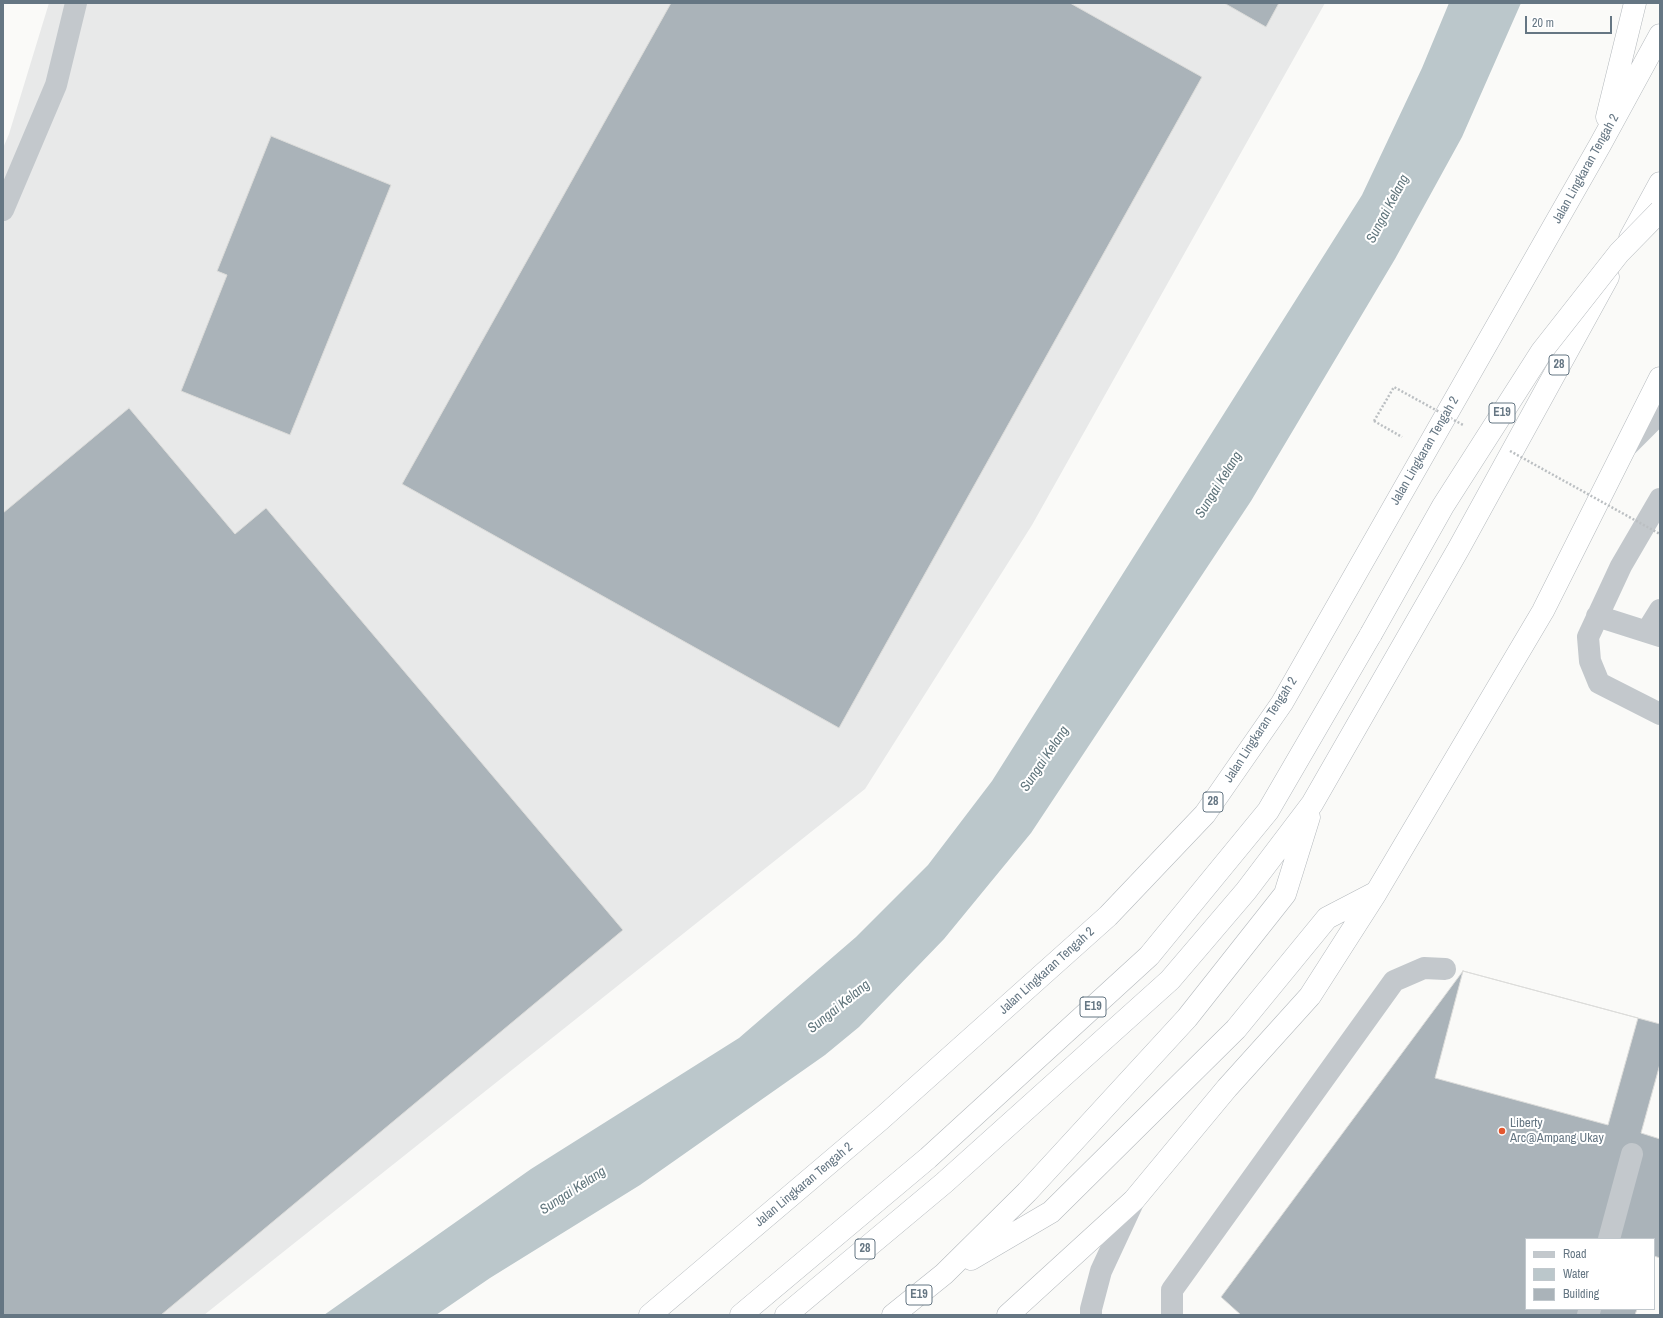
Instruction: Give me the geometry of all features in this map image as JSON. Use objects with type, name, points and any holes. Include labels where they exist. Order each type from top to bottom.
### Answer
[{"type":"highway","points":[[1600,145],[1635,3]]},
{"type":"highway","name":"Jalan Lingkaran Tengah 2","points":[[650,1315],[881,1119],[1108,916],[1205,814],[1282,703],[1600,145],[1660,35]]},
{"type":"highway","name":"28","points":[[786,1315],[944,1183],[1170,980],[1246,891],[1312,804],[1459,548],[1660,183]]},
{"type":"highway","name":"E19","points":[[741,1315],[928,1158],[1149,956],[1268,811],[1443,506],[1542,351],[1619,253],[1660,211]]},
{"type":"highway","points":[[1008,1315],[1134,1200],[1227,1088],[1310,996],[1376,893],[1543,611],[1660,378]]},
{"type":"highway","points":[[944,1274],[1027,1192],[1187,1018],[1285,894],[1312,804]]},
{"type":"highway","points":[[944,1274],[1051,1212],[1236,1029],[1327,918],[1376,893]]},
{"type":"highway","name":"E19","points":[[893,1315],[944,1274]]},
{"type":"lane","points":[[3,210],[56,85],[76,3]]},
{"type":"lane","points":[[1627,445],[1660,413]]},
{"type":"lane","points":[[1660,499],[1621,566],[1588,637],[1590,661],[1599,683],[1660,714]]},
{"type":"lane","points":[[1597,616],[1653,634],[1660,610]]},
{"type":"lane","points":[[1172,1315],[1172,1290],[1394,981],[1424,968],[1445,969]]},
{"type":"lane","points":[[1609,1238],[1632,1154]]},
{"type":"lane","points":[[1092,1315],[1091,1309],[1101,1271],[1134,1200]]},
{"type":"path","points":[[1426,450],[1374,422],[1394,387],[1469,428]]},
{"type":"path","points":[[1503,447],[1660,534]]},
{"type":"shaded area","points":[[49,3],[1325,3],[1032,525],[865,789],[204,1315],[3,1315],[3,148],[9,134]]},
{"type":"water","name":"Sungai Kelang","points":[[1449,3],[1521,3],[1462,137],[1395,259],[1251,501],[1031,833],[944,939],[859,1027],[825,1055],[640,1185],[490,1278],[436,1315],[324,1315],[531,1169],[739,1038],[856,937],[928,865],[992,781],[1362,195],[1422,68]]},
{"type":"building","points":[[671,3],[1070,3],[1202,77],[839,728],[402,484]]},
{"type":"building","points":[[1224,3],[1279,3],[1266,27]]},
{"type":"building","points":[[271,136],[391,185],[290,435],[181,391],[227,275],[217,271]]},
{"type":"building","points":[[129,408],[235,534],[266,508],[623,930],[161,1315],[3,1315],[3,513]]},
{"type":"building","name":"Liberty Arc@Ampang Ukay","points":[[1463,971],[1660,1024],[1660,1315],[1241,1315],[1221,1297]]},
{"type":"building","points":[[1463,971],[1638,1018],[1608,1125],[1435,1078]]},
{"type":"building","points":[[1660,1064],[1660,1139],[1641,1133]]},
{"type":"building","points":[[1655,1256],[1660,1258],[1660,1315],[1635,1315],[1637,1310],[1655,1310]]},
{"type":"place","name":"Liberty Arc@Ampang Ukay","points":[[1502,1131]]}]
